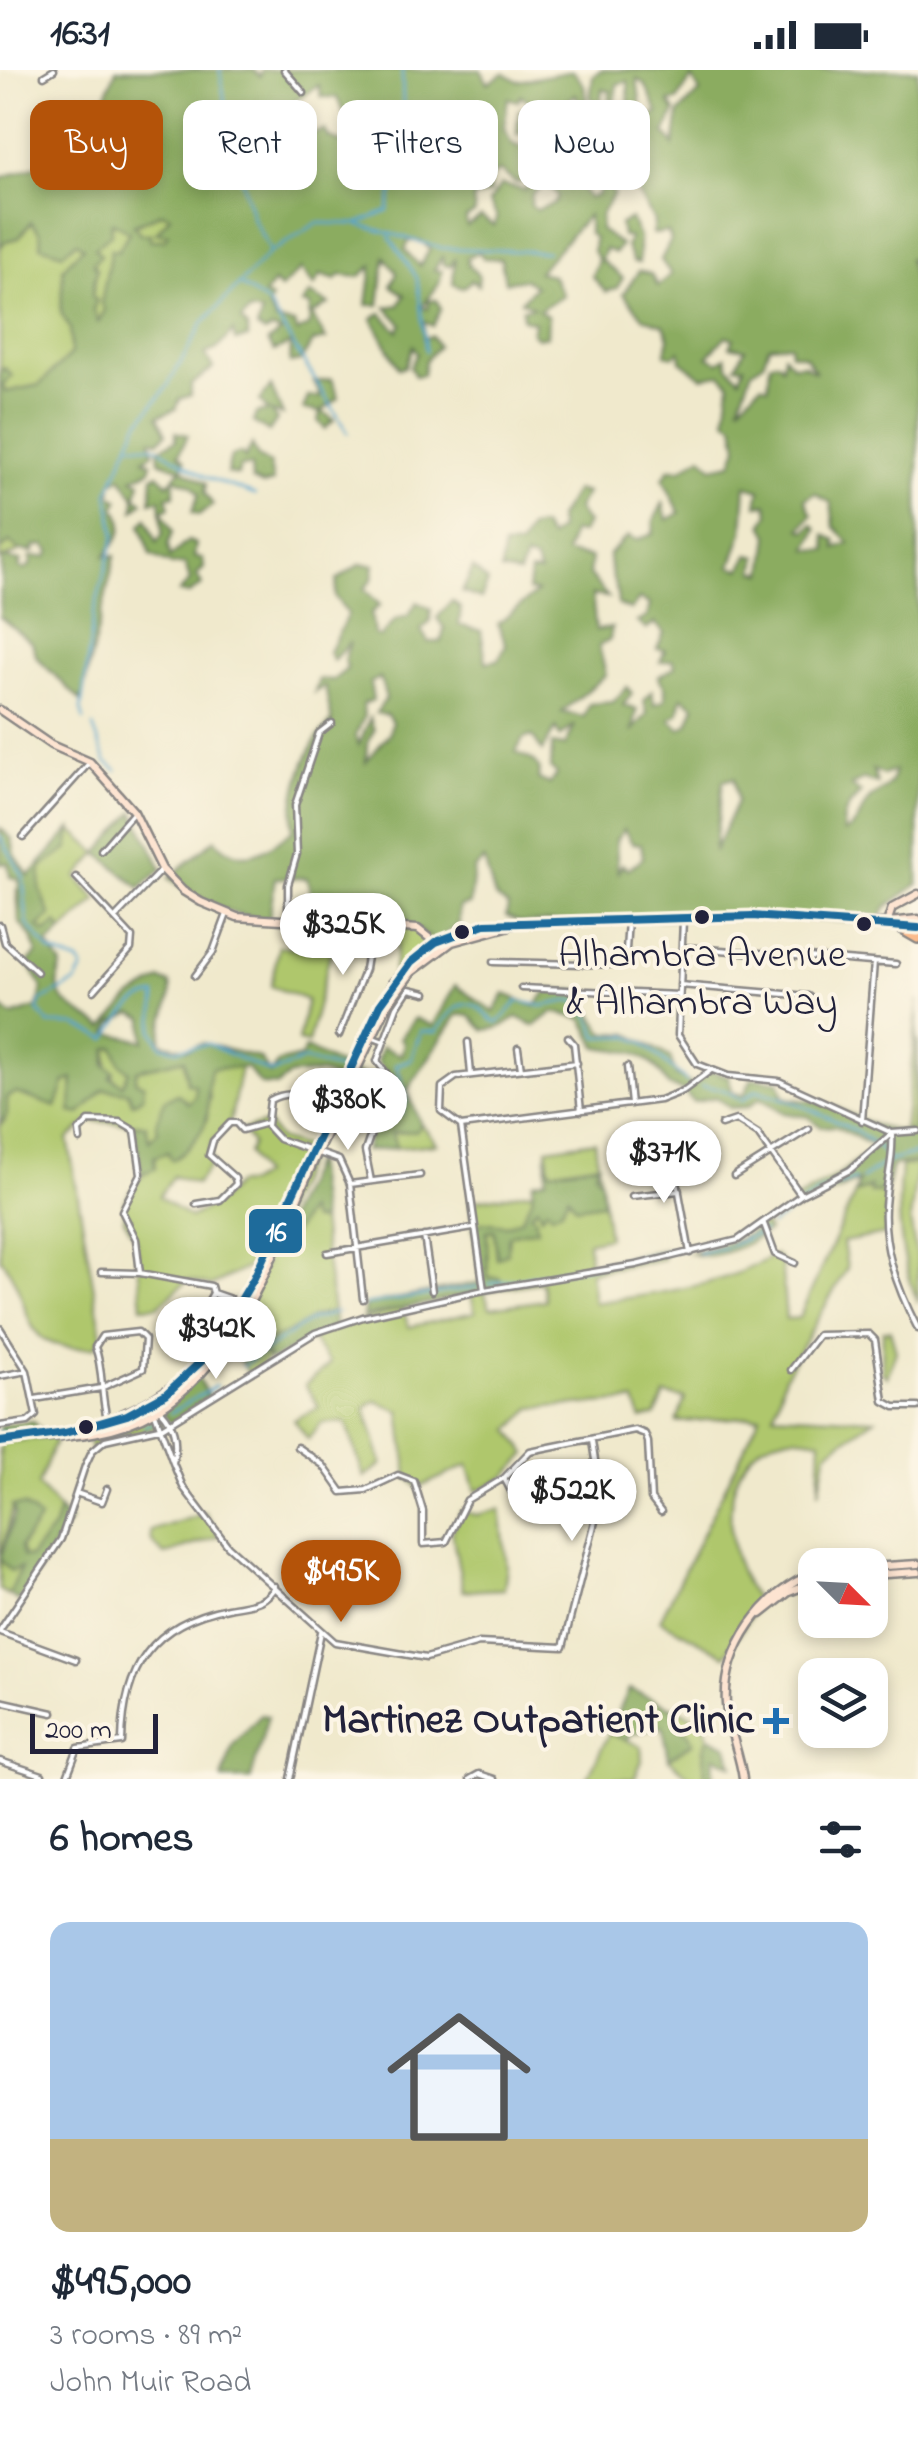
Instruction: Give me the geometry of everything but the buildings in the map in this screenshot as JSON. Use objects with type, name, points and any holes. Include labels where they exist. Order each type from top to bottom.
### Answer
[{"type":"highway","points":[[901,923],[918,938]]},
{"type":"main road","points":[[0,710],[52,745],[90,762],[134,812],[162,869],[182,891],[227,914],[418,929],[438,945]]},
{"type":"main road","points":[[888,923],[897,904],[918,894]]},
{"type":"main road","points":[[897,904],[901,923]]},
{"type":"main road","points":[[0,1442],[57,1436],[157,1410],[210,1362],[243,1308],[392,983],[438,945],[465,929],[752,916],[888,923],[918,919]]},
{"type":"main road","points":[[901,923],[918,928]]},
{"type":"main road","points":[[109,1425],[152,1402],[205,1358],[243,1308]]},
{"type":"main road","points":[[888,1566],[918,1564]]},
{"type":"main road","points":[[888,1574],[918,1572]]},
{"type":"main road","points":[[743,1779],[726,1690],[738,1647],[785,1585],[798,1580]]},
{"type":"main road","points":[[760,1614],[798,1588]]},
{"type":"street","points":[[44,76],[54,70]]},
{"type":"street","points":[[284,70],[304,93]]},
{"type":"street","points":[[288,921],[288,884],[298,854],[294,805],[319,732],[332,722]]},
{"type":"street","points":[[22,837],[90,762]]},
{"type":"street","points":[[101,850],[134,812]]},
{"type":"street","points":[[116,918],[162,869]]},
{"type":"street","points":[[76,877],[132,937],[131,949],[94,991]]},
{"type":"street","points":[[195,976],[213,952],[227,914]]},
{"type":"street","points":[[493,962],[625,966],[628,920]]},
{"type":"street","points":[[683,920],[678,1036],[689,1056],[710,1072],[779,1081],[892,1133],[918,1131]]},
{"type":"street","points":[[0,925],[5,943],[37,972]]},
{"type":"street","points":[[339,1035],[365,969],[372,926]]},
{"type":"street","points":[[682,947],[896,964]]},
{"type":"street","points":[[862,1121],[874,962]]},
{"type":"street","points":[[680,985],[813,1000]]},
{"type":"street","points":[[390,1099],[392,1081],[377,1061],[403,996],[415,986],[426,992]]},
{"type":"street","points":[[521,988],[679,995]]},
{"type":"street","points":[[369,1036],[384,1042]]},
{"type":"street","points":[[568,1037],[577,1063],[580,1111]]},
{"type":"street","points":[[468,1042],[471,1074]]},
{"type":"street","points":[[518,1048],[521,1068]]},
{"type":"street","points":[[484,1290],[461,1126],[442,1111],[440,1096],[448,1080],[471,1074],[577,1063]]},
{"type":"street","points":[[628,1067],[632,1104]]},
{"type":"street","points":[[461,1126],[632,1104],[684,1091],[710,1072]]},
{"type":"street","points":[[316,1101],[298,1093],[270,1100],[266,1122],[279,1139],[339,1160],[350,1184],[363,1300]]},
{"type":"street","points":[[80,1140],[79,1130],[89,1120],[120,1122],[135,1131],[141,1174],[122,1211],[136,1240],[140,1273]]},
{"type":"street","points":[[721,1125],[736,1120],[752,1128],[801,1195]]},
{"type":"street","points":[[196,1204],[208,1206],[220,1200],[236,1184],[235,1178],[208,1154],[214,1141],[230,1123],[236,1123],[242,1130],[266,1122]]},
{"type":"street","points":[[371,1182],[365,1151],[372,1128]]},
{"type":"street","points":[[734,1176],[769,1150],[809,1129]]},
{"type":"street","points":[[76,1660],[0,1631],[61,1539],[92,1451],[105,1440],[163,1427],[315,1333],[362,1317],[484,1290],[690,1253],[738,1240],[801,1195],[850,1170],[892,1133]]},
{"type":"street","points":[[892,1133],[894,1155],[885,1207],[889,1261],[918,1328]]},
{"type":"street","points":[[620,1157],[672,1154],[690,1253]]},
{"type":"street","points":[[350,1184],[420,1175]]},
{"type":"street","points":[[632,1196],[679,1191]]},
{"type":"street","points":[[764,1224],[775,1254],[795,1263]]},
{"type":"street","points":[[327,1253],[473,1228]]},
{"type":"street","points":[[424,1236],[432,1291]]},
{"type":"street","points":[[102,1272],[140,1273],[212,1286],[213,1293],[180,1339],[168,1346]]},
{"type":"street","points":[[213,1293],[243,1308]]},
{"type":"street","points":[[0,1328],[27,1371],[35,1399],[33,1420],[0,1426]]},
{"type":"street","points":[[35,1399],[101,1388],[142,1369],[144,1338],[138,1332],[102,1336],[95,1347],[101,1388],[109,1425]]},
{"type":"street","points":[[791,1370],[818,1335],[869,1334],[876,1340],[884,1402],[895,1407],[918,1407]]},
{"type":"street","points":[[0,1376],[27,1371]]},
{"type":"street","points":[[152,1402],[183,1487],[228,1546],[321,1632],[347,1646],[426,1658],[480,1643],[563,1647],[600,1498],[592,1441]]},
{"type":"street","points":[[157,1410],[170,1423],[177,1444],[173,1462]]},
{"type":"street","points":[[297,1447],[323,1465],[342,1492],[366,1490],[398,1475],[414,1481],[423,1511],[423,1544],[430,1547],[446,1542],[476,1491],[504,1478],[539,1446],[592,1441],[635,1430],[645,1434],[651,1499],[661,1512]]},
{"type":"street","points":[[504,1478],[512,1493]]},
{"type":"street","points":[[79,1494],[102,1502],[107,1489]]},
{"type":"street","points":[[66,1779],[78,1748],[122,1742],[130,1678],[166,1631],[214,1611],[265,1600],[275,1586]]},
{"type":"street","points":[[290,1779],[321,1632]]},
{"type":"street","points":[[0,1700],[53,1713]]},
{"type":"street","points":[[0,1761],[42,1775]]},
{"type":"street","points":[[470,1779],[480,1774],[494,1779]]},
{"type":"green space","points":[[116,70],[253,70],[260,76],[262,70],[481,70],[488,83],[504,73],[518,81],[573,71],[584,85],[586,100],[578,100],[576,94],[569,100],[527,100],[521,95],[518,101],[508,98],[504,128],[512,144],[518,146],[518,183],[498,172],[498,100],[338,100],[321,97],[319,85],[297,100],[183,100],[183,190],[317,190],[317,132],[325,130],[328,137],[337,141],[337,190],[490,190],[473,198],[475,213],[466,218],[467,226],[481,217],[494,226],[497,217],[489,202],[501,185],[538,190],[532,195],[531,206],[536,210],[555,203],[558,196],[553,190],[583,190],[588,198],[597,196],[600,190],[611,190],[614,194],[601,214],[600,230],[621,245],[615,253],[605,249],[601,260],[623,278],[617,288],[606,292],[592,276],[598,260],[593,251],[594,238],[588,233],[588,215],[538,272],[552,275],[563,295],[539,310],[548,316],[547,336],[538,338],[532,333],[534,322],[523,319],[522,309],[533,307],[521,301],[535,286],[525,279],[505,282],[501,259],[483,258],[479,252],[467,257],[468,265],[479,275],[478,285],[472,280],[462,288],[453,284],[455,258],[451,266],[444,265],[442,257],[434,270],[442,271],[439,284],[422,307],[428,309],[429,300],[437,300],[441,309],[433,326],[424,322],[424,338],[432,336],[438,346],[425,361],[423,375],[415,376],[410,367],[417,353],[413,346],[405,367],[399,368],[372,319],[381,313],[398,331],[402,324],[386,307],[399,305],[405,295],[391,286],[397,273],[385,257],[379,305],[367,305],[372,266],[359,277],[340,275],[336,280],[321,275],[314,286],[301,269],[280,289],[274,283],[264,295],[271,299],[268,307],[276,321],[294,324],[298,332],[309,325],[310,306],[302,304],[310,294],[329,304],[312,315],[326,339],[313,342],[300,361],[290,363],[291,344],[274,351],[268,342],[281,332],[272,329],[265,333],[257,328],[262,313],[250,311],[241,320],[248,328],[248,338],[235,341],[233,331],[217,349],[205,354],[213,368],[191,385],[191,395],[180,399],[176,409],[158,416],[166,434],[158,441],[151,439],[153,453],[144,459],[152,463],[150,470],[133,478],[141,482],[136,497],[143,502],[134,510],[135,497],[121,477],[112,483],[111,495],[119,500],[115,508],[122,527],[105,556],[115,556],[81,701],[37,658],[32,643],[0,617],[2,558],[21,561],[19,567],[25,570],[31,564],[30,557],[47,557],[50,551],[44,545],[34,547],[34,552],[18,550],[10,542],[0,550],[0,371],[5,368],[12,376],[3,385],[5,392],[39,385],[71,354],[70,328],[61,313],[63,268],[83,247],[76,242],[63,253],[41,246],[40,233],[31,222],[19,238],[5,241],[0,248],[0,178],[30,168],[30,190],[163,190],[163,100],[104,100]],"holes":[[[162,213],[170,216],[156,233],[168,234],[164,240],[150,240],[151,234],[141,234],[133,225]],[[112,222],[129,232],[118,251],[111,249],[101,304],[105,310],[98,322],[93,309],[97,300],[92,296],[97,268],[93,263],[101,255],[95,248],[111,234]],[[409,241],[421,241],[430,249],[420,266],[405,250]]]},
{"type":"green space","points":[[601,70],[918,70],[918,260],[909,259],[918,298],[918,884],[886,907],[879,923],[752,916],[521,923],[506,916],[508,906],[495,897],[484,860],[474,869],[470,904],[459,907],[459,924],[436,942],[418,929],[317,923],[307,878],[275,878],[269,920],[216,906],[169,878],[215,839],[235,853],[254,854],[293,830],[294,802],[307,757],[332,722],[325,686],[315,692],[319,679],[333,680],[347,669],[344,660],[350,642],[333,660],[329,652],[348,614],[335,597],[337,580],[360,564],[374,565],[372,580],[364,589],[380,605],[371,613],[374,634],[380,637],[396,619],[408,616],[417,602],[431,609],[430,622],[421,630],[428,642],[441,642],[444,628],[437,618],[452,601],[461,608],[459,625],[481,631],[486,662],[498,660],[506,645],[498,624],[537,592],[528,591],[530,572],[540,573],[534,560],[525,558],[519,574],[501,571],[503,547],[520,546],[529,528],[541,526],[549,538],[559,530],[558,518],[575,490],[586,493],[577,509],[587,523],[582,533],[572,532],[566,553],[591,558],[589,575],[608,597],[592,595],[596,630],[612,628],[610,639],[599,646],[606,675],[562,712],[584,717],[589,704],[613,702],[627,687],[632,694],[623,705],[637,710],[633,730],[647,714],[644,701],[652,691],[654,705],[665,700],[665,687],[658,677],[675,667],[673,660],[660,662],[665,650],[657,649],[664,633],[655,623],[646,629],[637,622],[647,617],[650,604],[639,599],[631,610],[618,605],[609,554],[628,536],[637,540],[653,534],[654,520],[663,503],[667,520],[680,513],[663,479],[669,469],[681,469],[702,456],[712,467],[732,463],[738,447],[734,424],[726,419],[730,383],[721,374],[702,377],[681,361],[680,351],[674,356],[665,354],[669,338],[664,325],[644,318],[623,294],[639,271],[651,274],[658,286],[671,274],[661,260],[671,240],[668,232],[653,234],[654,221],[636,190],[650,190],[650,116],[658,113],[645,84],[637,79],[640,100],[629,100],[628,81],[617,84],[615,100],[608,99],[611,91],[602,89],[601,100],[590,99],[593,76]],"holes":[[[692,78],[700,92],[679,113],[674,146],[665,133],[675,112],[669,102],[677,101]],[[726,336],[734,339],[730,346],[745,349],[736,366],[744,366],[740,378],[728,366],[726,357],[718,362],[708,356]],[[790,344],[791,353],[805,356],[816,372],[803,364],[793,365],[784,355],[782,366],[778,361],[770,363],[768,387],[761,384],[739,406],[752,370],[763,363],[769,346]],[[746,486],[760,490],[757,505],[767,504],[769,513],[763,524],[769,535],[764,573],[755,571],[758,557],[749,555],[741,569],[731,566],[743,532]],[[815,493],[831,503],[834,526],[849,543],[836,548],[836,540],[825,535],[827,550],[808,549],[817,529],[813,524],[806,531],[801,528],[812,515],[805,499]],[[380,678],[386,698],[376,713],[387,715],[392,722],[389,734],[366,762],[367,744],[374,730],[370,718],[359,745],[356,735],[364,717],[363,704],[373,700],[370,683]],[[682,697],[695,706],[688,724],[680,729],[670,719],[678,714]],[[575,725],[565,746],[552,744],[551,769],[557,774],[550,784],[538,779],[540,770],[534,761],[516,752],[523,739],[532,736],[542,751],[556,728],[560,737]],[[873,770],[883,775],[894,771],[890,783],[867,802],[854,825],[844,832],[847,810],[861,793],[851,786],[864,779],[877,784]],[[734,778],[737,801],[714,852],[723,781]],[[624,830],[632,843],[641,844],[643,858],[628,869],[622,864],[618,874],[616,840]]]},
{"type":"green space","points":[[162,213],[171,216],[169,234],[103,496],[103,516],[0,560],[0,248],[5,241],[19,238],[32,222],[40,233],[76,242],[111,221],[126,229]]},
{"type":"green space","points":[[631,219],[639,237],[639,263],[633,262],[626,247],[630,238],[622,236],[620,224]]},
{"type":"green space","points":[[332,379],[339,398],[322,411],[334,420],[325,429],[318,421],[320,412],[303,409],[308,397],[321,397],[314,382]]},
{"type":"green space","points":[[271,386],[283,415],[271,412],[277,420],[269,432],[253,422],[256,413],[268,411],[260,401]]},
{"type":"green space","points":[[176,432],[188,435],[179,454],[185,461],[182,469],[206,483],[205,493],[213,505],[199,515],[192,512],[199,494],[192,485],[174,478],[174,495],[167,497],[170,507],[162,511],[173,531],[168,544],[170,557],[188,541],[196,544],[194,557],[203,559],[204,568],[197,575],[202,585],[189,594],[179,592],[190,581],[185,564],[172,565],[151,555],[141,525],[147,518],[157,542],[163,533],[160,499],[151,502],[153,476],[158,474],[168,484],[181,469],[159,461],[158,449],[176,440]]},
{"type":"green space","points":[[252,445],[258,457],[270,464],[273,482],[263,485],[252,480],[251,466],[240,467],[238,475],[227,473],[231,456],[241,453],[245,458]]},
{"type":"green space","points":[[473,568],[488,582],[481,599],[462,592]]},
{"type":"green space","points":[[134,812],[162,869],[140,888],[98,853]]},
{"type":"green space","points":[[0,828],[12,839],[15,855],[29,876],[71,829],[68,849],[41,867],[40,889],[51,916],[38,927],[46,932],[57,923],[62,931],[48,945],[62,965],[58,988],[75,1010],[104,1028],[131,997],[161,980],[170,984],[171,991],[161,1043],[187,1049],[202,1043],[260,1058],[270,1074],[279,1062],[301,1057],[306,1048],[350,1071],[344,1082],[322,1073],[290,1075],[277,1086],[261,1085],[247,1068],[212,1068],[207,1117],[198,1135],[171,1160],[168,1152],[154,1157],[155,1169],[141,1174],[135,1131],[129,1125],[146,1125],[149,1141],[158,1131],[156,1123],[165,1099],[178,1094],[188,1103],[195,1097],[195,1085],[187,1083],[184,1059],[137,1070],[135,1081],[144,1085],[143,1096],[133,1103],[128,1092],[104,1089],[80,1114],[71,1112],[73,1079],[65,1082],[56,1107],[16,1093],[7,1097],[7,1114],[0,1126],[0,1006],[12,1016],[38,1007],[42,987],[28,963],[37,953],[32,937],[19,922],[19,879],[10,877],[8,863],[0,864]],"holes":[[[132,1013],[144,1018],[144,1041],[108,1033],[113,1023]],[[114,1047],[120,1064],[129,1071],[123,1085],[110,1077],[114,1072],[105,1065],[107,1049]]]},
{"type":"green space","points":[[71,829],[98,853],[77,877],[97,900],[43,949],[19,922],[17,889],[30,890],[41,867],[68,849]]},
{"type":"green space","points":[[399,928],[418,929],[436,942],[392,983]]},
{"type":"green space","points":[[319,932],[335,934],[308,1043],[298,1041],[307,1000],[271,986],[279,946],[317,950]]},
{"type":"green space","points":[[455,985],[494,1012],[505,994],[535,1006],[549,989],[578,991],[604,1033],[629,1034],[670,1057],[676,1075],[693,1085],[710,1071],[728,1076],[733,1093],[744,1095],[752,1078],[779,1081],[784,1097],[827,1104],[874,1125],[899,1131],[912,1130],[918,1039],[918,1163],[892,1166],[886,1192],[870,1193],[870,1187],[855,1194],[859,1181],[842,1189],[839,1175],[875,1147],[835,1126],[821,1127],[809,1117],[784,1113],[760,1098],[748,1107],[730,1108],[716,1097],[693,1102],[683,1091],[668,1086],[647,1060],[597,1047],[583,1019],[553,1012],[535,1026],[517,1017],[499,1028],[484,1030],[469,1015],[457,1015],[407,1091],[421,1124],[417,1131],[392,1133],[396,1148],[365,1151],[369,1124],[365,1108],[348,1085],[354,1072],[375,1086],[383,1109],[398,1115],[392,1081],[377,1061],[382,1047],[401,1055],[404,1043],[400,1038],[415,1018],[433,1026]]},
{"type":"green space","points":[[918,1000],[912,1131],[904,1131]]},
{"type":"green space","points":[[114,1047],[129,1071],[128,1082],[123,1085],[108,1070],[107,1048]]},
{"type":"green space","points":[[184,1059],[187,1082],[195,1084],[196,1097],[149,1142],[146,1125],[89,1121],[68,1139],[102,1336],[95,1347],[50,1342],[31,1323],[12,1276],[0,1258],[0,1126],[5,1120],[7,1097],[16,1093],[56,1106],[65,1082],[73,1078],[71,1111],[104,1089],[129,1092],[132,1102],[143,1096],[144,1086],[135,1081],[136,1070]]},
{"type":"green space","points":[[241,1067],[230,1123],[213,1141],[209,1154],[213,1162],[196,1184],[173,1176],[159,1197],[190,1218],[220,1200],[236,1184],[248,1184],[261,1175],[248,1153],[252,1144],[242,1130],[267,1123],[279,1139],[312,1149],[261,1260],[211,1286],[188,1280],[158,1306],[142,1307],[136,1239],[124,1219],[124,1202],[154,1157],[194,1139],[210,1098],[206,1082],[212,1068]]},
{"type":"green space","points":[[421,1124],[437,1144],[396,1148],[391,1133],[417,1131]]},
{"type":"green space","points":[[595,1141],[608,1237],[588,1242],[589,1265],[665,1249],[663,1259],[590,1272],[594,1303],[711,1282],[775,1254],[781,1260],[786,1319],[799,1318],[855,1194],[870,1187],[877,1193],[886,1192],[886,1234],[843,1242],[847,1268],[785,1376],[774,1414],[875,1419],[827,1452],[819,1492],[821,1440],[790,1437],[765,1444],[747,1459],[736,1481],[731,1533],[746,1584],[759,1603],[725,1655],[660,1620],[760,1416],[677,1422],[685,1398],[665,1395],[655,1416],[641,1419],[635,1401],[532,1408],[510,1430],[527,1454],[504,1478],[476,1491],[468,1465],[418,1488],[408,1477],[400,1411],[376,1401],[365,1408],[382,1464],[364,1477],[346,1422],[322,1423],[308,1439],[294,1420],[319,1407],[305,1385],[330,1364],[310,1337],[402,1308],[409,1327],[475,1312],[471,1295],[484,1290],[470,1201],[552,1188],[547,1148]],"holes":[[[542,1282],[545,1300],[490,1308],[484,1291]]]},
{"type":"green space","points":[[547,1152],[550,1171],[599,1163],[595,1173],[601,1181],[603,1203],[576,1207],[568,1196],[561,1210],[552,1214],[547,1208],[541,1216],[537,1207],[530,1214],[535,1217],[537,1229],[509,1235],[507,1253],[497,1259],[494,1230],[487,1231],[488,1277],[500,1278],[501,1288],[363,1317],[365,1305],[482,1282],[473,1228],[481,1222],[506,1225],[521,1219],[532,1199],[533,1182],[546,1179]]},
{"type":"green space","points":[[314,1161],[321,1221],[311,1220],[307,1211],[293,1234],[282,1229]]},
{"type":"green space","points":[[918,1163],[910,1220],[918,1264],[918,1303],[903,1253],[899,1202],[901,1167]]},
{"type":"green space","points":[[839,1175],[842,1189],[817,1197],[796,1211],[795,1200]]},
{"type":"green space","points":[[307,1209],[311,1220],[321,1221],[333,1312],[305,1322],[249,1374],[227,1340],[282,1229],[295,1226]]},
{"type":"green space","points":[[764,1224],[768,1231],[730,1251],[690,1253],[738,1240]]},
{"type":"green space","points":[[333,1312],[335,1326],[271,1360],[264,1354],[263,1347],[274,1338],[313,1317]]},
{"type":"green space","points":[[890,1330],[896,1351],[887,1377],[882,1372],[883,1331]]},
{"type":"green space","points":[[197,1375],[209,1398],[170,1423],[160,1408]]},
{"type":"green space","points":[[154,1412],[163,1427],[119,1435],[92,1451],[88,1436]]},
{"type":"green space","points":[[33,1421],[47,1437],[0,1442],[0,1426]]},
{"type":"green space","points":[[57,1436],[38,1485],[59,1510],[54,1527],[30,1557],[23,1557],[20,1548],[40,1519],[24,1506],[13,1507],[0,1559],[0,1442]]},
{"type":"green space","points":[[12,1506],[24,1506],[40,1519],[20,1547],[23,1557],[30,1557],[54,1527],[59,1510],[70,1521],[19,1601],[9,1595],[21,1568],[11,1571],[0,1559],[15,1514]]},
{"type":"green space","points":[[500,1509],[507,1567],[504,1589],[463,1591],[452,1532],[461,1511],[477,1515]]},
{"type":"green space","points":[[205,1513],[220,1536],[164,1555],[152,1542],[150,1531]]},
{"type":"green space","points":[[0,1559],[22,1567],[9,1595],[0,1590]]},
{"type":"green space","points":[[629,1689],[672,1707],[677,1727],[687,1731],[693,1742],[669,1759],[663,1726],[631,1734],[627,1741],[609,1733]]},
{"type":"green space","points":[[672,1707],[703,1721],[709,1737],[704,1749],[705,1779],[693,1779],[669,1759],[693,1742],[678,1728]]},
{"type":"green space","points":[[261,1715],[268,1716],[251,1779],[222,1779],[233,1745]]},
{"type":"green space","points":[[609,1733],[641,1746],[642,1761],[634,1779],[587,1779]]},
{"type":"green space","points":[[709,1737],[728,1746],[733,1765],[714,1756],[713,1779],[705,1779],[704,1749]]},
{"type":"waterway","points":[[220,70],[230,137],[253,219],[270,250]]},
{"type":"waterway","points":[[84,720],[81,710],[94,612],[115,535],[108,493],[137,425],[167,387],[203,323],[268,254],[317,223],[357,224],[388,211],[404,145],[402,70]]},
{"type":"waterway","points":[[357,224],[441,248],[547,252]]},
{"type":"waterway","points":[[390,237],[417,278],[426,351]]},
{"type":"waterway","points":[[239,284],[268,304],[348,433]]},
{"type":"waterway","points":[[131,444],[157,447],[206,477],[255,495]]},
{"type":"waterway","points":[[93,727],[106,762],[117,770]]},
{"type":"waterway","points":[[0,836],[23,876],[27,924],[51,952],[78,962],[83,969],[76,982],[41,1001],[38,1011],[49,1024],[75,1025],[107,1039],[133,1005],[156,995],[153,1031],[162,1046],[177,1049],[208,1044],[271,1073],[304,1060],[347,1072]]},
{"type":"waterway","points":[[353,1078],[384,1114],[401,1114],[407,1098],[396,1065],[411,1059],[421,1031],[436,1032],[462,1005],[476,1006],[498,1023],[518,1001],[542,1006],[573,1000],[586,1008],[598,1037],[627,1036],[642,1042],[687,1082]]},
{"type":"waterway","points":[[702,1086],[722,1089],[743,1100],[756,1090],[809,1109],[867,1139],[889,1161],[918,1153]]},
{"type":"waterway","points":[[862,1179],[889,1161]]},
{"type":"waterway","points":[[771,1225],[821,1190],[855,1180]]},
{"type":"waterway","points":[[698,1253],[728,1247],[763,1231]]},
{"type":"waterway","points":[[489,1284],[686,1248]]},
{"type":"waterway","points":[[365,1305],[477,1287]]},
{"type":"waterway","points":[[242,1366],[309,1321],[337,1312]]},
{"type":"waterway","points":[[228,1353],[250,1358]]},
{"type":"waterway","points":[[170,1413],[216,1386]]},
{"type":"waterway","points":[[144,1426],[154,1422]]},
{"type":"waterway","points":[[0,1433],[31,1430]]},
{"type":"transit line","name":"16","points":[[0,1442],[65,1433],[127,1415],[166,1394],[209,1354],[254,1278],[380,1005],[411,962],[436,942],[485,924],[752,916],[918,928]]},
{"type":"place","name":"Alhambra Avenue & Alhambra Way","points":[[702,917]]},
{"type":"place","name":"Martinez Outpatient Clinic","points":[[776,1721]]}]
